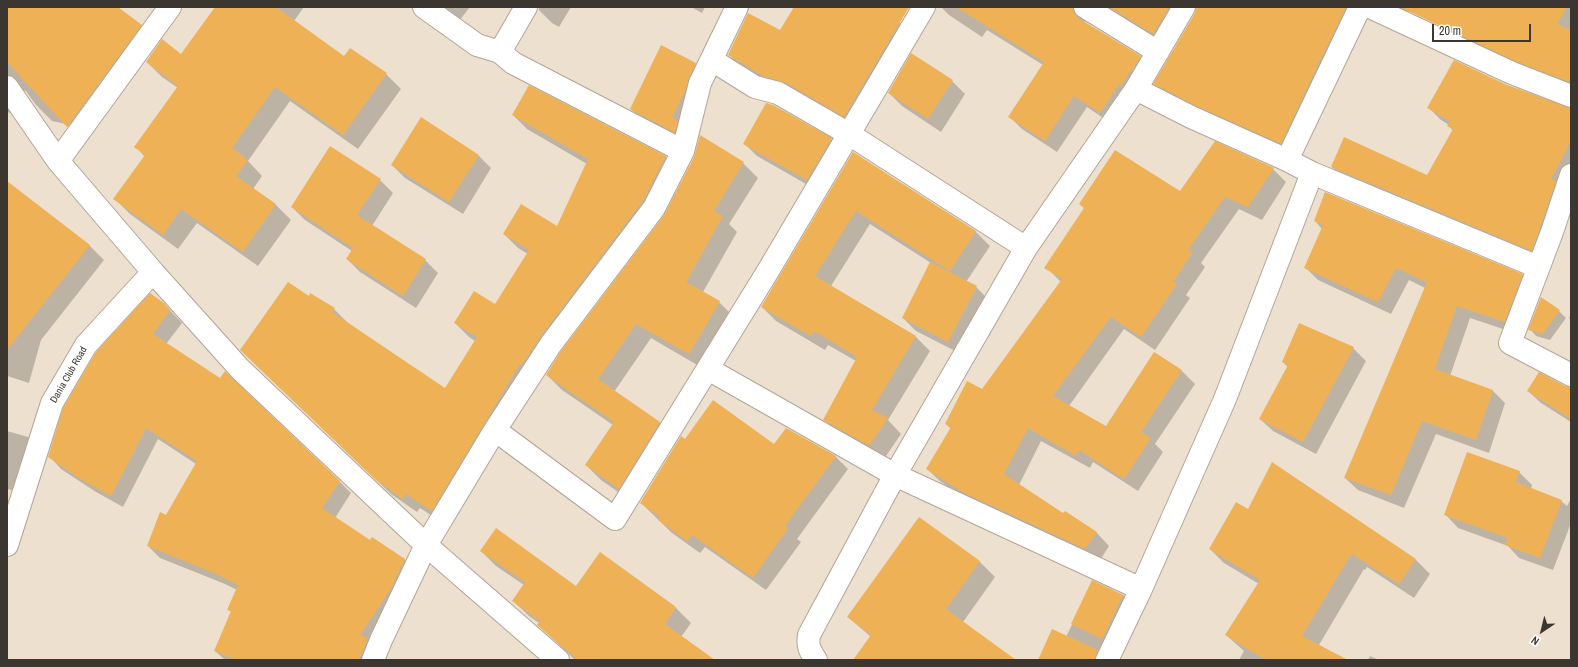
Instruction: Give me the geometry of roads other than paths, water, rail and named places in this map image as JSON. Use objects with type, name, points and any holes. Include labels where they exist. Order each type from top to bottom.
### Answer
[{"type":"street","points":[[58,161],[170,7]]},
{"type":"street","points":[[424,7],[477,45],[500,52],[513,63],[683,151]]},
{"type":"street","points":[[500,52],[526,7]]},
{"type":"street","points":[[373,660],[426,545],[495,430],[551,344],[654,208],[683,151],[700,83],[737,7]]},
{"type":"street","points":[[495,430],[615,519],[708,369],[924,7]]},
{"type":"street","points":[[1085,7],[1158,52]]},
{"type":"street","points":[[816,660],[809,649],[807,642],[809,635],[895,475],[1026,248],[1136,88],[1184,7]]},
{"type":"street","points":[[1288,160],[1360,7]]},
{"type":"street","points":[[1370,7],[1512,73],[1571,96]]},
{"type":"street","points":[[712,60],[755,87],[778,93],[849,134],[1026,248]]},
{"type":"street","points":[[7,87],[58,161],[153,272],[240,369],[426,545],[558,660]]},
{"type":"street","points":[[1136,88],[1191,117],[1288,160],[1312,173],[1538,267]]},
{"type":"street","points":[[1107,660],[1141,589],[1225,399],[1312,173]]},
{"type":"street","points":[[1571,175],[1552,232],[1510,343],[1571,374]]},
{"type":"street","name":"Dania Club Road","points":[[7,545],[52,402],[86,345],[153,272]]},
{"type":"street","points":[[708,369],[895,475],[1141,589]]}]
